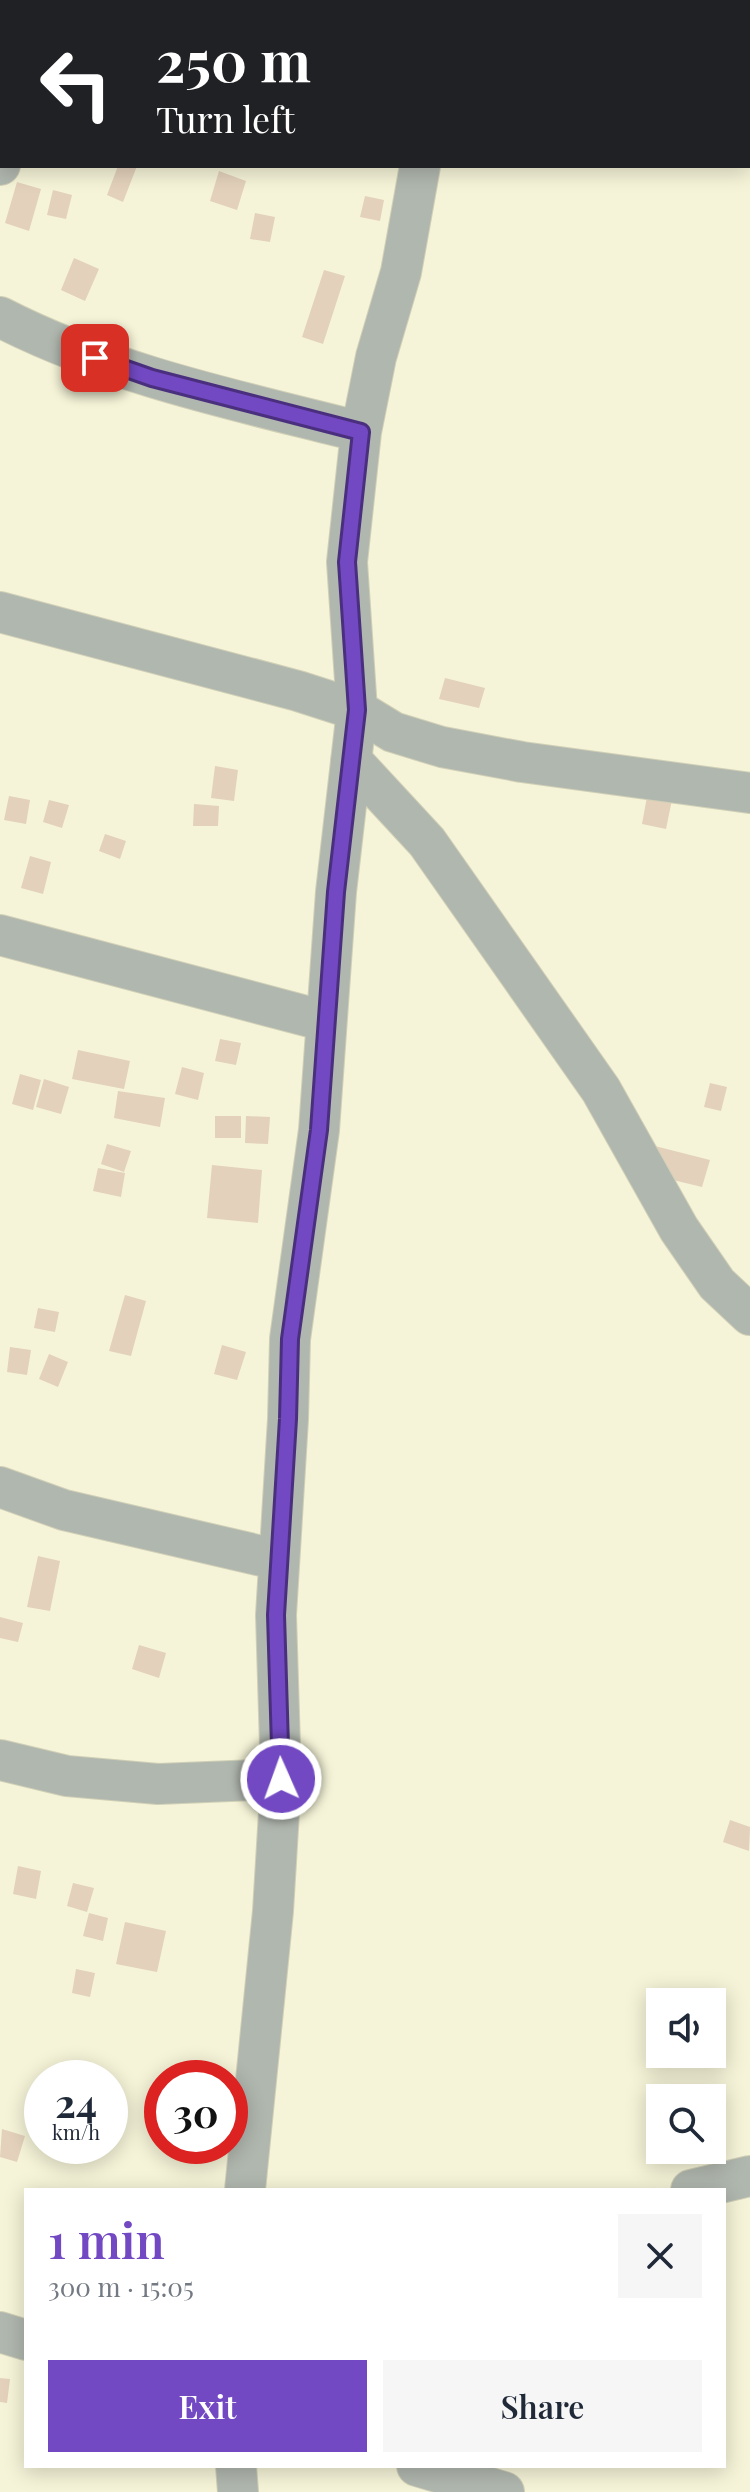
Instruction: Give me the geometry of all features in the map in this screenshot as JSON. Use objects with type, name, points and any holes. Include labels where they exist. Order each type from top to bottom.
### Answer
[{"type":"street","points":[[245,2188],[273,1911],[281,1779],[276,1615],[290,1339],[319,1130],[325,1021],[357,710],[347,562],[361,432],[376,357],[401,272],[420,168]]},
{"type":"street","points":[[0,317],[39,337],[152,378],[361,432]]},
{"type":"street","points":[[0,612],[298,691],[357,710],[393,732],[442,747],[522,762],[750,793]]},
{"type":"street","points":[[351,760],[427,842],[601,1090],[679,1229],[717,1284],[750,1315]]},
{"type":"street","points":[[0,935],[325,1021]]},
{"type":"street","points":[[0,1487],[64,1510],[279,1560]]},
{"type":"street","points":[[0,1760],[67,1776],[158,1784],[281,1779]]},
{"type":"street","points":[[699,2188],[750,2176]]},
{"type":"street","points":[[0,2332],[24,2339]]},
{"type":"street","points":[[236,2468],[238,2492]]},
{"type":"street","points":[[424,2468],[504,2492]]},
{"type":"building","points":[[117,168],[136,168],[123,202],[107,195]]},
{"type":"building","points":[[219,171],[246,181],[237,210],[210,201]]},
{"type":"building","points":[[17,182],[41,189],[29,231],[5,223]]},
{"type":"building","points":[[53,190],[72,195],[66,219],[47,215]]},
{"type":"building","points":[[365,196],[384,200],[380,221],[360,217]]},
{"type":"building","points":[[255,213],[275,217],[270,242],[250,239]]},
{"type":"building","points":[[74,258],[99,269],[85,301],[61,290]]},
{"type":"building","points":[[324,270],[345,276],[323,344],[302,337]]},
{"type":"building","points":[[445,678],[485,688],[479,708],[439,699]]},
{"type":"building","points":[[215,766],[238,770],[234,801],[211,798]]},
{"type":"building","points":[[650,780],[675,785],[666,829],[642,824]]},
{"type":"building","points":[[9,796],[30,800],[26,824],[4,820]]},
{"type":"building","points":[[49,800],[69,805],[62,828],[43,822]]},
{"type":"building","points":[[194,804],[219,806],[218,826],[193,826]]},
{"type":"building","points":[[105,834],[126,841],[120,859],[99,851]]},
{"type":"building","points":[[30,856],[51,862],[43,894],[21,888]]},
{"type":"building","points":[[220,1039],[241,1043],[236,1065],[215,1061]]},
{"type":"building","points":[[78,1050],[130,1061],[124,1089],[72,1079]]},
{"type":"building","points":[[182,1067],[204,1073],[198,1100],[175,1094]]},
{"type":"building","points":[[20,1074],[41,1080],[33,1110],[12,1104]]},
{"type":"building","points":[[44,1079],[69,1087],[61,1114],[36,1107]]},
{"type":"building","points":[[710,1083],[727,1087],[721,1111],[704,1107]]},
{"type":"building","points":[[118,1091],[165,1098],[160,1127],[114,1118]]},
{"type":"building","points":[[215,1116],[241,1116],[241,1138],[215,1138]]},
{"type":"building","points":[[246,1116],[270,1117],[268,1144],[245,1143]]},
{"type":"building","points":[[107,1144],[131,1151],[124,1172],[101,1164]]},
{"type":"building","points":[[647,1144],[710,1160],[702,1187],[640,1172]]},
{"type":"building","points":[[212,1165],[262,1170],[258,1223],[207,1218]]},
{"type":"building","points":[[98,1168],[125,1173],[121,1197],[93,1191]]},
{"type":"building","points":[[125,1295],[146,1301],[131,1356],[109,1351]]},
{"type":"building","points":[[38,1308],[59,1312],[55,1332],[34,1328]]},
{"type":"building","points":[[222,1345],[246,1352],[237,1380],[214,1374]]},
{"type":"building","points":[[10,1347],[31,1350],[27,1375],[7,1372]]},
{"type":"building","points":[[49,1354],[68,1362],[58,1387],[39,1379]]},
{"type":"building","points":[[38,1556],[60,1561],[50,1611],[27,1607]]},
{"type":"building","points":[[0,1617],[23,1623],[18,1642],[0,1638]]},
{"type":"building","points":[[139,1645],[166,1653],[159,1678],[132,1669]]},
{"type":"building","points":[[730,1820],[750,1827],[749,1851],[723,1842]]},
{"type":"building","points":[[18,1866],[41,1871],[36,1899],[13,1894]]},
{"type":"building","points":[[73,1883],[94,1888],[87,1912],[67,1906]]},
{"type":"building","points":[[89,1913],[108,1918],[103,1941],[83,1936]]},
{"type":"building","points":[[125,1922],[166,1931],[157,1972],[116,1964]]},
{"type":"building","points":[[76,1969],[95,1973],[90,1997],[72,1993]]},
{"type":"building","points":[[2,2129],[24,2136],[17,2162],[0,2157]]},
{"type":"building","points":[[0,2378],[10,2379],[7,2403],[0,2402]]},
{"type":"route","points":[[95,358],[152,378],[361,432],[347,562],[357,710],[336,892],[319,1130],[290,1339],[276,1615],[281,1779]]}]
